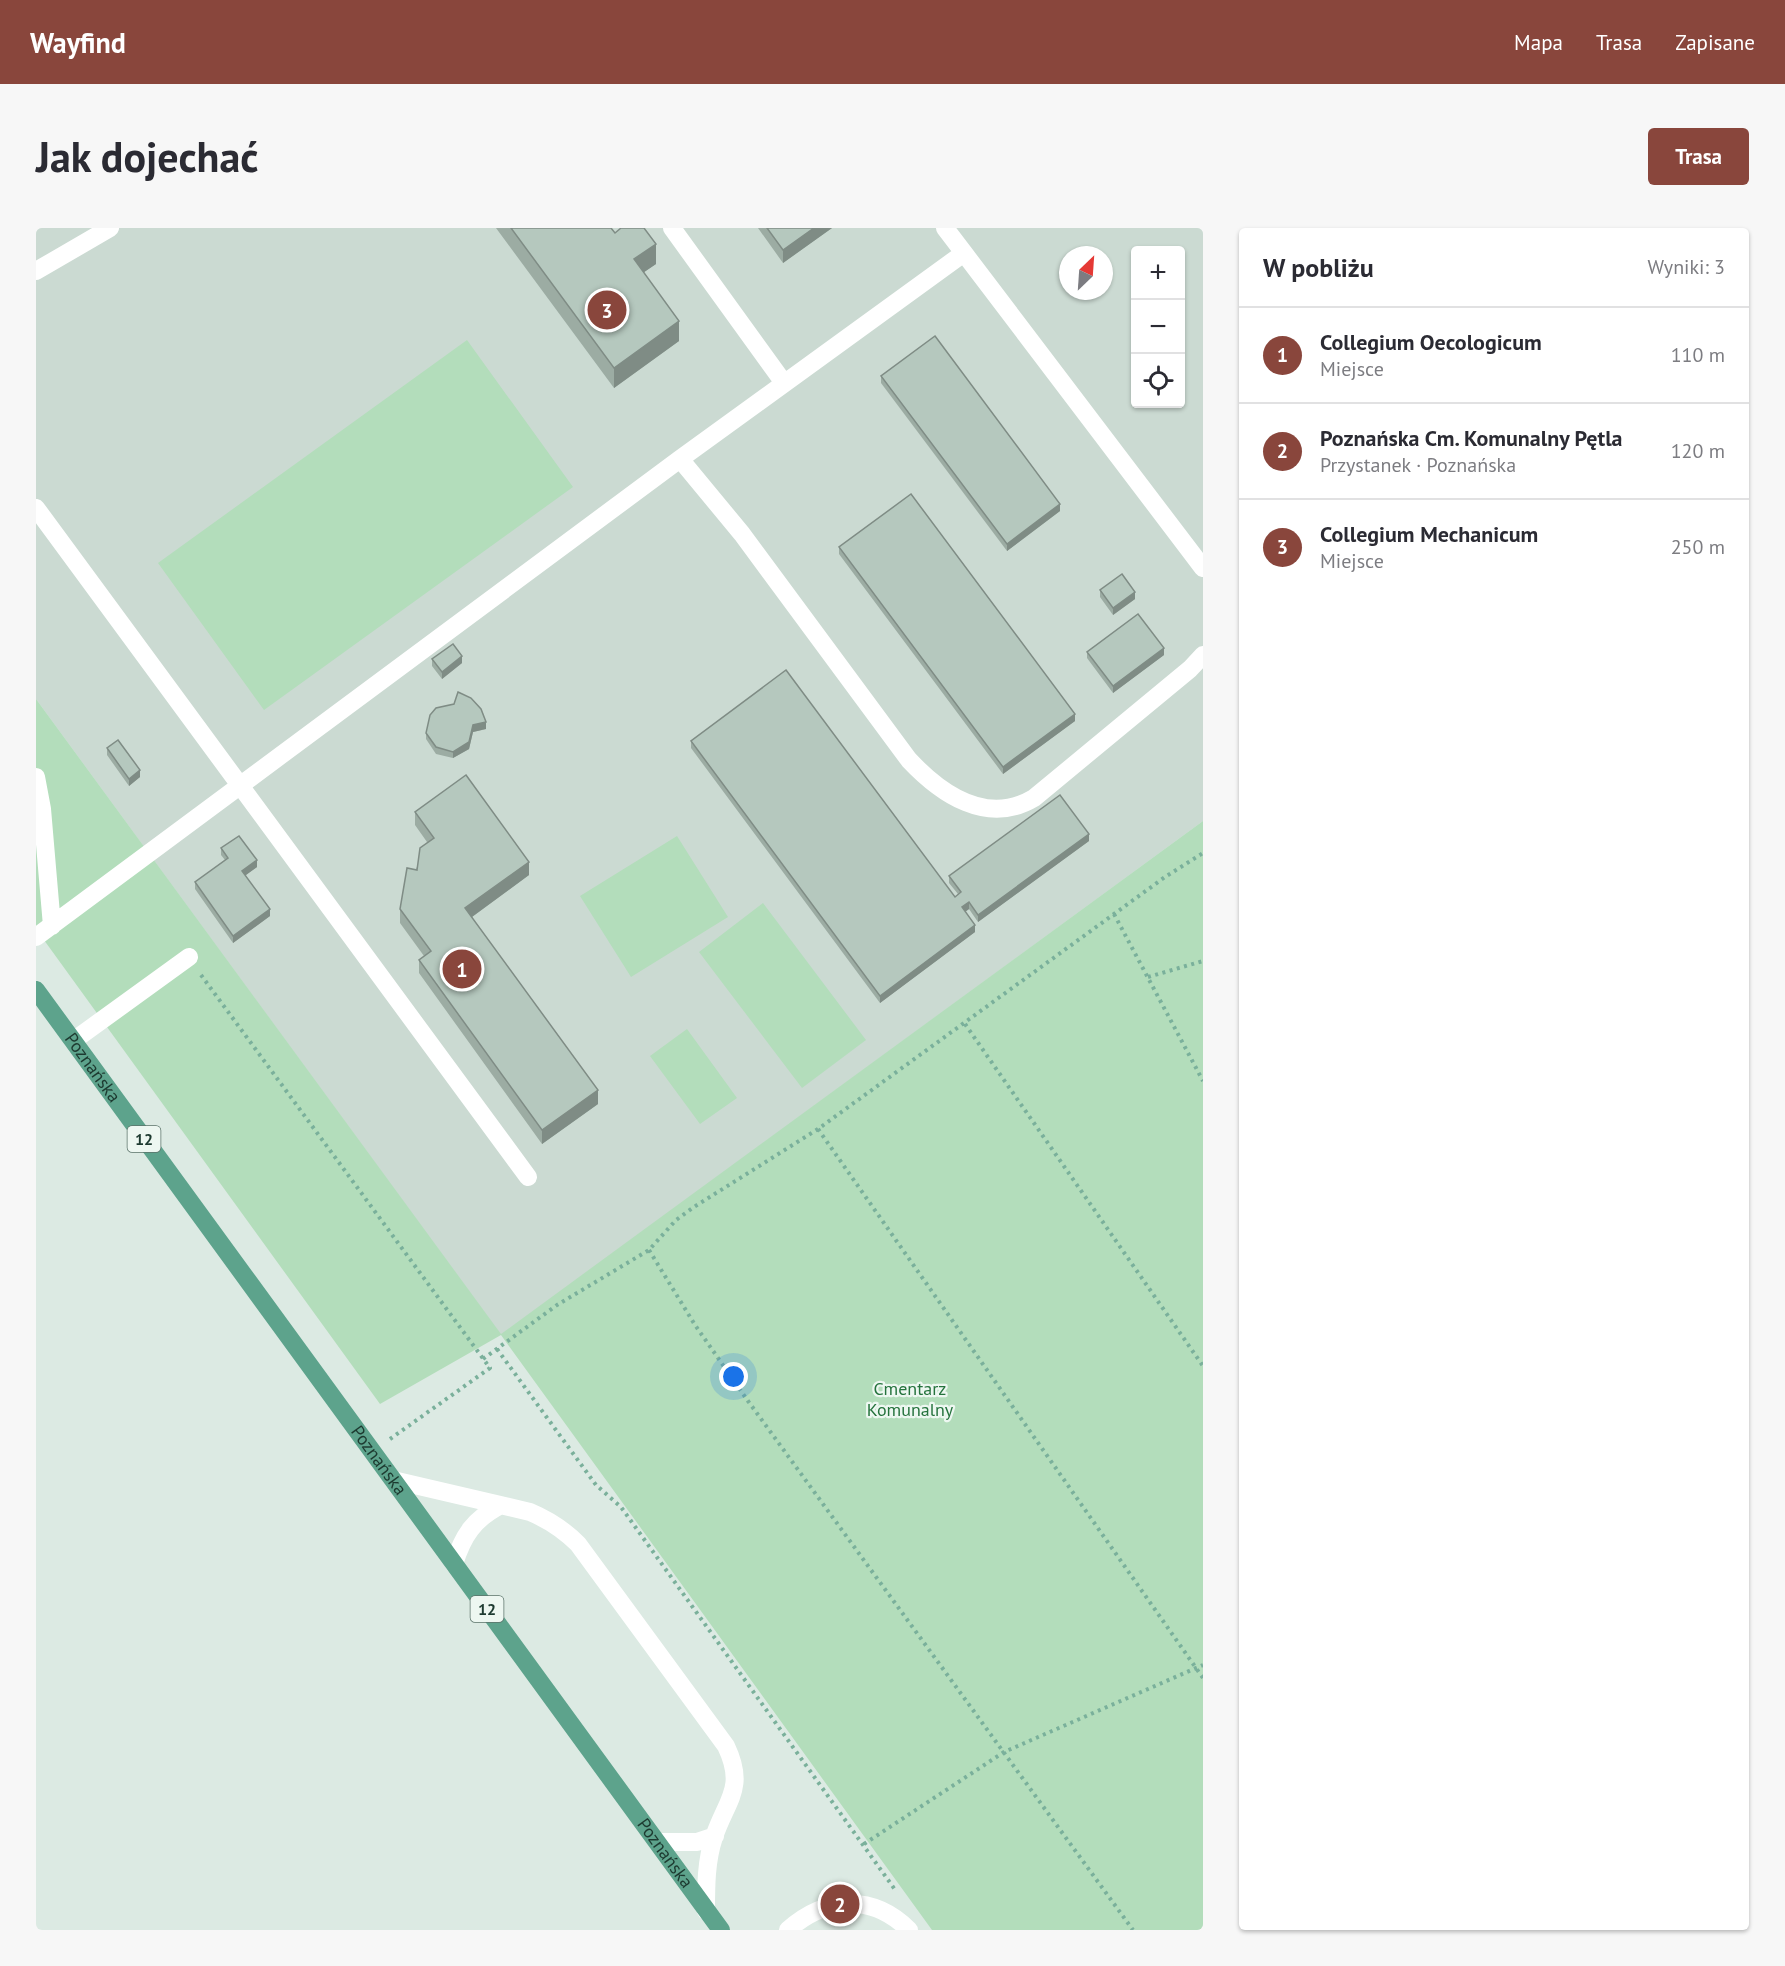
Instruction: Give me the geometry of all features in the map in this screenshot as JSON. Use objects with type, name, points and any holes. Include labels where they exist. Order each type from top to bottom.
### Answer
[{"type":"main road","name":"Poznańska","points":[[36,990],[721,1930]]},
{"type":"lane","points":[[36,271],[110,228]]},
{"type":"lane","points":[[672,228],[784,383]]},
{"type":"lane","points":[[945,228],[1203,568]]},
{"type":"lane","points":[[36,937],[680,459],[964,253]]},
{"type":"lane","points":[[680,459],[742,534],[909,760],[940,789],[980,808],[1009,809],[1034,798],[1190,669],[1203,655]]},
{"type":"lane","points":[[36,508],[528,1177]]},
{"type":"lane","points":[[36,777],[42,809],[51,926]]},
{"type":"lane","points":[[73,1041],[189,957]]},
{"type":"lane","points":[[393,1480],[501,1505],[549,1519],[578,1544],[726,1746],[736,1774],[735,1788],[715,1836],[706,1883],[706,1911]]},
{"type":"lane","points":[[454,1564],[460,1545],[470,1528],[483,1514],[501,1505]]},
{"type":"lane","points":[[657,1842],[697,1842],[715,1836]]},
{"type":"lane","points":[[788,1930],[801,1918],[820,1908],[840,1904],[862,1905],[882,1910],[905,1925]]},
{"type":"path","points":[[483,1359],[557,1305],[649,1250],[676,1220],[694,1207],[818,1129],[1114,914],[1203,853]]},
{"type":"path","points":[[1114,914],[1203,1081]]},
{"type":"path","points":[[189,957],[490,1368],[372,1452]]},
{"type":"path","points":[[1148,978],[1203,961]]},
{"type":"path","points":[[965,1024],[1203,1366]]},
{"type":"path","points":[[818,1129],[1203,1678]]},
{"type":"path","points":[[649,1250],[695,1325],[748,1401],[1133,1930]]},
{"type":"path","points":[[497,1349],[596,1485],[621,1507],[864,1844],[896,1890],[905,1925]]},
{"type":"path","points":[[864,1844],[1004,1752],[1203,1665]]},
{"type":"shaded area","points":[[36,228],[1203,228],[1203,821],[501,1335],[36,699]]},
{"type":"green space","points":[[467,340],[573,487],[264,710],[158,563]]},
{"type":"green space","name":"Cmentarz Komunalny","points":[[36,699],[501,1334],[1203,821],[1203,1930],[932,1930],[501,1335],[380,1404],[36,929]]},
{"type":"green space","points":[[677,836],[728,917],[631,977],[580,896]]},
{"type":"green space","points":[[763,903],[866,1040],[802,1088],[699,952]]},
{"type":"green space","points":[[687,1029],[737,1098],[700,1124],[650,1056]]},
{"type":"building","points":[[511,228],[611,228],[615,233],[621,228],[644,228],[656,244],[634,259],[679,321],[614,368]]},
{"type":"building","points":[[767,228],[814,228],[783,250]]},
{"type":"building","points":[[935,336],[1060,504],[1007,544],[881,376]]},
{"type":"building","points":[[911,494],[1075,714],[1003,767],[839,547]]},
{"type":"building","points":[[1122,574],[1135,592],[1113,608],[1100,590]]},
{"type":"building","points":[[1138,614],[1164,648],[1113,686],[1087,652]]},
{"type":"building","points":[[453,644],[462,656],[442,672],[432,659]]},
{"type":"building","points":[[786,670],[955,897],[961,892],[949,876],[1060,795],[1089,834],[978,915],[969,902],[962,907],[975,925],[880,996],[691,741]]},
{"type":"building","points":[[458,692],[471,698],[481,709],[486,722],[473,725],[469,742],[453,752],[436,747],[426,733],[430,715],[436,708],[454,704]]},
{"type":"building","points":[[118,740],[140,770],[129,779],[107,748]]},
{"type":"building","points":[[466,775],[529,862],[465,908],[598,1090],[542,1130],[419,960],[431,951],[400,909],[407,868],[417,870],[420,848],[434,838],[415,812]]},
{"type":"building","points":[[239,836],[257,860],[242,871],[270,909],[233,936],[195,882],[228,858],[221,848]]},
{"type":"place","name":"Collegium Mechanicum","points":[[607,310]]},
{"type":"place","name":"Collegium Oecologicum","points":[[462,969]]},
{"type":"place","name":"Poznańska Cm. Komunalny Pętla","points":[[840,1904]]}]
